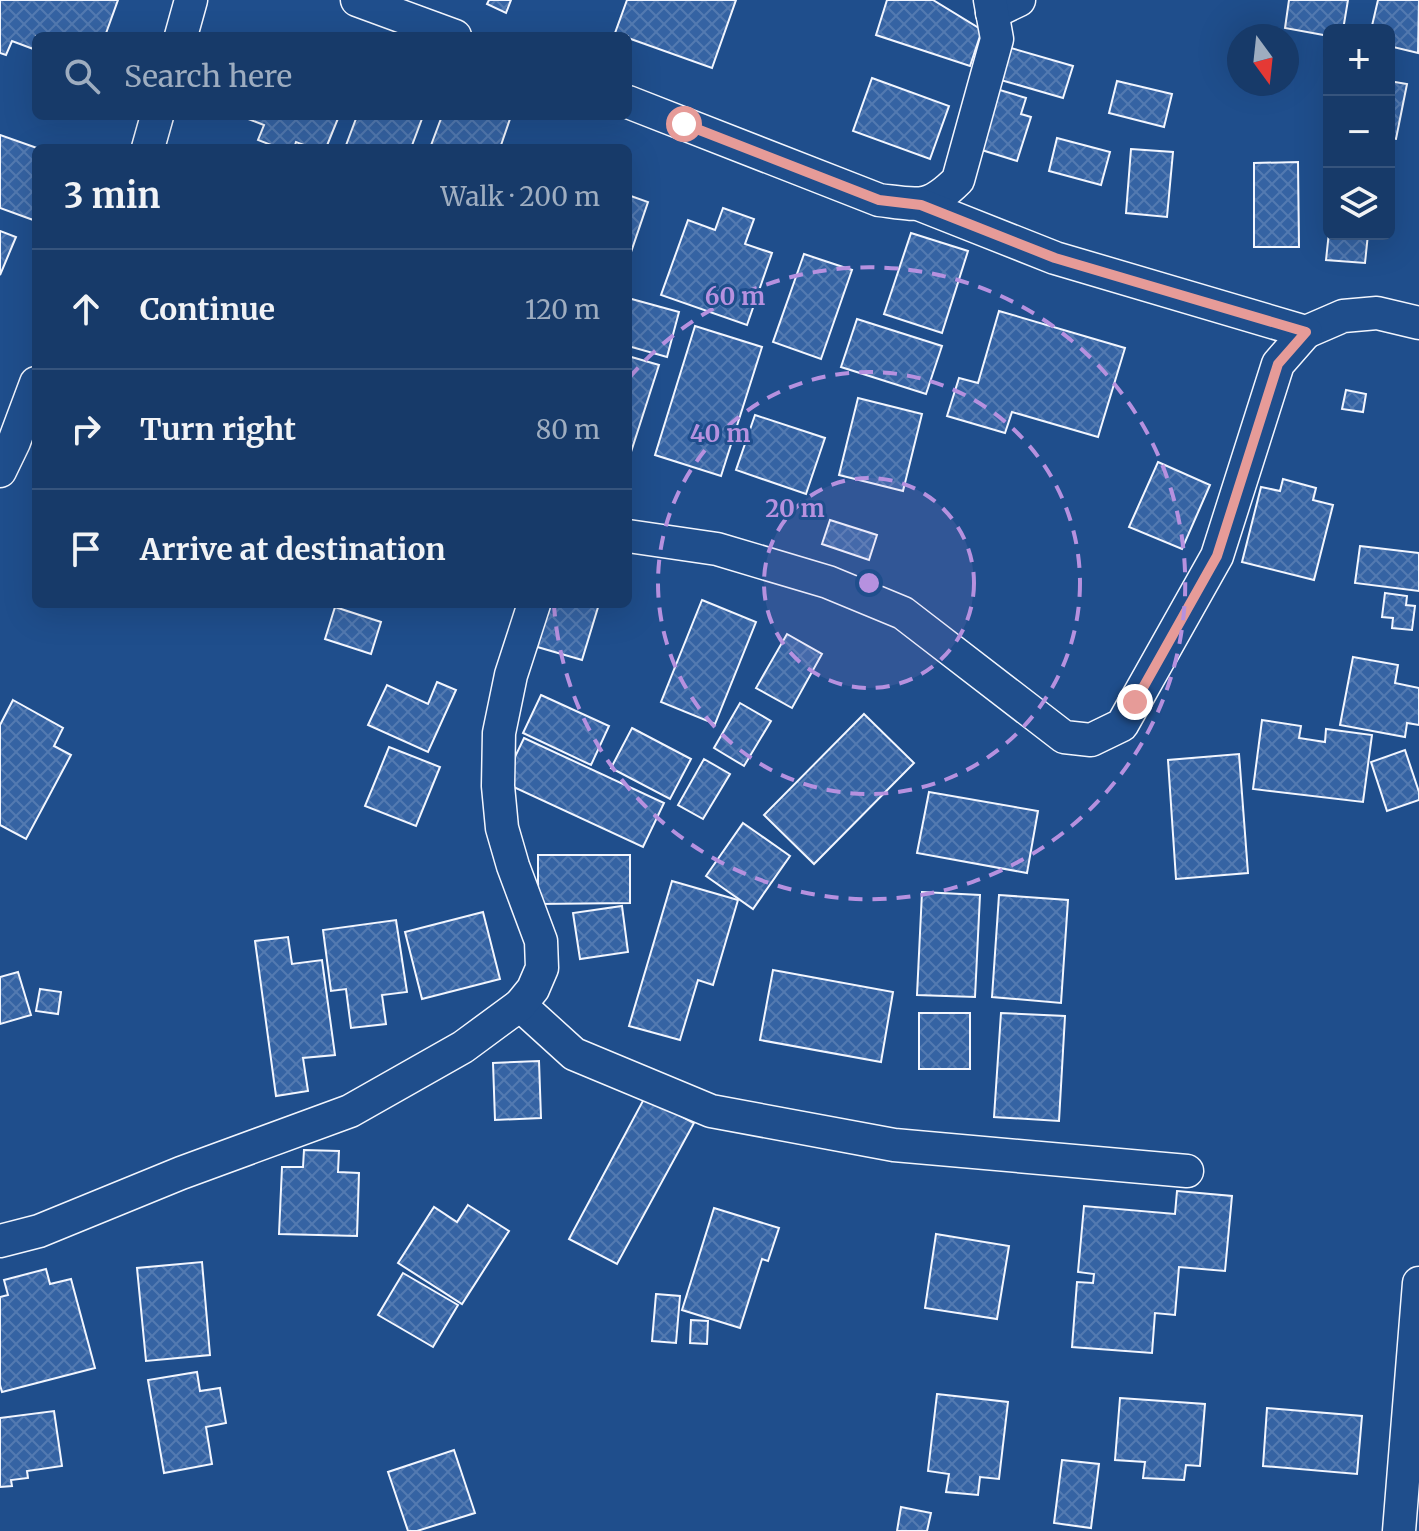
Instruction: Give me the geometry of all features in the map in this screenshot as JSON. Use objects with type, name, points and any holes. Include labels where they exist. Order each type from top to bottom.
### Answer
[{"type":"street","points":[[182,32],[191,0]]},
{"type":"street","points":[[357,0],[444,32]]},
{"type":"street","points":[[921,205],[943,195],[958,180],[997,39],[1000,4]]},
{"type":"street","points":[[632,104],[879,200],[921,205],[1055,258],[1306,332]]},
{"type":"street","points":[[149,144],[156,120]]},
{"type":"street","points":[[632,537],[717,549],[828,582],[903,613],[1064,737],[1091,740],[1122,725],[1217,556],[1278,364],[1306,332],[1343,316],[1377,313],[1419,323]]},
{"type":"street","points":[[0,471],[32,394]]},
{"type":"street","points":[[0,1241],[39,1231],[181,1173],[350,1111],[463,1047],[520,1005],[533,989],[542,968],[541,941],[502,828],[498,786],[499,733],[511,675],[533,608]]},
{"type":"street","points":[[520,1005],[574,1054],[711,1111],[894,1145],[1187,1171]]},
{"type":"street","points":[[1399,1531],[1419,1283]]},
{"type":"building","points":[[0,0],[118,0],[106,32],[32,32],[32,48],[12,41],[6,55],[0,53]]},
{"type":"building","points":[[489,0],[511,0],[506,13],[487,4]]},
{"type":"building","points":[[627,0],[736,0],[712,68],[632,39],[632,32],[615,32]]},
{"type":"building","points":[[887,0],[933,0],[982,30],[970,66],[876,35]]},
{"type":"building","points":[[1289,0],[1348,0],[1344,24],[1323,24],[1323,35],[1299,31],[1299,24],[1286,24]]},
{"type":"building","points":[[1378,0],[1419,0],[1418,53],[1395,47],[1395,24],[1372,24]]},
{"type":"building","points":[[1004,46],[1073,66],[1063,98],[994,78]]},
{"type":"building","points":[[872,78],[949,106],[930,159],[853,131]]},
{"type":"building","points":[[1117,81],[1172,94],[1164,127],[1109,113]]},
{"type":"building","points":[[1395,82],[1407,84],[1395,139]]},
{"type":"building","points":[[990,87],[1026,98],[1021,114],[1031,117],[1017,161],[972,147]]},
{"type":"building","points":[[251,120],[337,120],[328,144],[268,144],[258,140],[264,125]]},
{"type":"building","points":[[356,120],[422,120],[412,144],[346,144]]},
{"type":"building","points":[[440,120],[510,120],[501,144],[432,144]]},
{"type":"building","points":[[0,135],[32,146],[32,220],[0,208]]},
{"type":"building","points":[[1057,138],[1110,152],[1101,185],[1049,171]]},
{"type":"building","points":[[1131,149],[1173,152],[1167,217],[1126,213]]},
{"type":"building","points":[[1298,162],[1299,247],[1254,247],[1254,163]]},
{"type":"building","points":[[632,196],[648,202],[632,249]]},
{"type":"building","points":[[723,208],[754,219],[745,244],[772,253],[747,325],[661,295],[688,220],[715,230]]},
{"type":"building","points":[[0,231],[16,237],[0,275]]},
{"type":"building","points":[[911,233],[968,251],[942,333],[884,314]]},
{"type":"building","points":[[1328,240],[1367,240],[1365,263],[1326,260]]},
{"type":"building","points":[[804,254],[852,270],[821,359],[773,342]]},
{"type":"building","points":[[632,299],[679,312],[667,357],[632,347]]},
{"type":"building","points":[[999,311],[1125,348],[1098,437],[1012,412],[1005,433],[947,416],[959,378],[978,383]]},
{"type":"building","points":[[857,319],[942,346],[926,394],[841,367]]},
{"type":"building","points":[[695,326],[762,347],[721,476],[655,455]]},
{"type":"building","points":[[632,357],[659,365],[632,449]]},
{"type":"building","points":[[1346,390],[1366,394],[1363,412],[1342,409]]},
{"type":"building","points":[[858,398],[922,414],[903,491],[839,475]]},
{"type":"building","points":[[755,415],[825,438],[806,494],[736,470]]},
{"type":"building","points":[[1158,462],[1210,485],[1182,549],[1129,527]]},
{"type":"building","points":[[1283,479],[1316,488],[1313,500],[1333,505],[1314,580],[1242,562],[1261,487],[1280,491]]},
{"type":"building","points":[[830,520],[877,535],[869,560],[822,544]]},
{"type":"building","points":[[1360,546],[1419,553],[1419,591],[1355,583]]},
{"type":"building","points":[[1385,593],[1407,596],[1406,605],[1415,606],[1412,630],[1392,628],[1393,618],[1382,617]]},
{"type":"building","points":[[702,600],[756,622],[715,724],[661,702]]},
{"type":"building","points":[[335,608],[381,622],[371,654],[325,639]]},
{"type":"building","points":[[545,608],[598,608],[582,660],[534,646]]},
{"type":"building","points":[[787,634],[822,654],[792,708],[756,688]]},
{"type":"building","points":[[1353,657],[1398,665],[1395,683],[1419,688],[1419,725],[1407,723],[1405,737],[1340,725]]},
{"type":"building","points":[[437,682],[456,690],[428,752],[368,725],[387,685],[428,704]]},
{"type":"building","points":[[541,695],[609,726],[591,765],[523,733]]},
{"type":"building","points":[[13,700],[63,728],[54,746],[71,755],[26,839],[0,825],[0,725]]},
{"type":"building","points":[[740,703],[771,721],[744,766],[714,748]]},
{"type":"building","points":[[864,714],[914,763],[814,864],[764,815]]},
{"type":"building","points":[[1262,720],[1301,726],[1299,738],[1325,742],[1326,729],[1372,735],[1363,802],[1253,789]]},
{"type":"building","points":[[632,728],[691,759],[670,799],[611,768]]},
{"type":"building","points":[[524,738],[664,803],[643,847],[503,782]]},
{"type":"building","points":[[389,747],[440,767],[416,826],[365,806]]},
{"type":"building","points":[[1405,750],[1419,800],[1387,811],[1371,762]]},
{"type":"building","points":[[1239,754],[1248,873],[1176,879],[1168,760]]},
{"type":"building","points":[[704,759],[730,774],[703,819],[678,805]]},
{"type":"building","points":[[929,792],[1038,811],[1027,873],[917,853]]},
{"type":"building","points":[[743,823],[790,856],[753,909],[706,876]]},
{"type":"building","points":[[538,855],[630,855],[630,903],[538,904]]},
{"type":"building","points":[[672,881],[738,900],[713,985],[698,980],[680,1040],[629,1026]]},
{"type":"building","points":[[922,892],[980,895],[975,997],[917,995]]},
{"type":"building","points":[[999,895],[1068,900],[1061,1003],[992,997]]},
{"type":"building","points":[[622,906],[628,952],[580,959],[573,913]]},
{"type":"building","points":[[483,912],[500,979],[422,999],[405,932]]},
{"type":"building","points":[[396,920],[407,992],[382,995],[386,1024],[351,1028],[346,989],[331,991],[323,930]]},
{"type":"building","points":[[288,937],[292,964],[322,960],[335,1055],[303,1058],[308,1091],[276,1096],[255,941]]},
{"type":"building","points":[[773,970],[893,992],[881,1062],[760,1040]]},
{"type":"building","points":[[18,972],[31,1015],[0,1024],[0,977]]},
{"type":"building","points":[[40,989],[61,992],[58,1014],[36,1011]]},
{"type":"building","points":[[919,1013],[970,1013],[970,1069],[919,1069]]},
{"type":"building","points":[[1001,1013],[1065,1016],[1059,1121],[994,1117]]},
{"type":"building","points":[[539,1061],[541,1118],[495,1120],[493,1063]]},
{"type":"building","points":[[645,1097],[694,1123],[617,1264],[569,1239]]},
{"type":"building","points":[[304,1150],[339,1151],[338,1172],[359,1173],[357,1236],[279,1234],[282,1167],[303,1167]]},
{"type":"building","points":[[1177,1191],[1232,1196],[1225,1271],[1179,1267],[1175,1315],[1155,1313],[1152,1353],[1072,1347],[1077,1282],[1093,1283],[1094,1274],[1078,1272],[1084,1206],[1175,1214]]},
{"type":"building","points":[[468,1205],[509,1231],[462,1304],[398,1263],[434,1207],[457,1222]]},
{"type":"building","points":[[714,1208],[779,1228],[768,1261],[762,1259],[740,1328],[682,1310]]},
{"type":"building","points":[[936,1234],[1009,1246],[997,1319],[925,1308]]},
{"type":"building","points":[[202,1262],[210,1355],[146,1361],[137,1268]]},
{"type":"building","points":[[46,1269],[50,1284],[71,1279],[95,1368],[2,1392],[0,1297],[8,1295],[4,1280]]},
{"type":"building","points":[[403,1273],[458,1305],[433,1347],[378,1315]]},
{"type":"building","points":[[656,1294],[680,1296],[676,1343],[652,1341]]},
{"type":"building","points":[[691,1320],[708,1321],[707,1344],[690,1343]]},
{"type":"building","points":[[197,1372],[200,1391],[220,1388],[226,1423],[206,1427],[212,1464],[164,1473],[148,1380]]},
{"type":"building","points":[[937,1394],[1008,1402],[999,1479],[980,1477],[978,1495],[946,1492],[949,1474],[928,1471]]},
{"type":"building","points":[[1120,1398],[1205,1404],[1200,1466],[1186,1465],[1184,1480],[1143,1478],[1145,1462],[1115,1460]]},
{"type":"building","points":[[1267,1408],[1362,1416],[1357,1474],[1263,1466]]},
{"type":"building","points":[[54,1411],[62,1466],[27,1471],[28,1478],[11,1480],[12,1486],[0,1487],[0,1418]]},
{"type":"building","points":[[454,1450],[475,1513],[408,1531],[388,1472]]},
{"type":"building","points":[[1062,1460],[1099,1464],[1091,1528],[1054,1523]]},
{"type":"building","points":[[901,1507],[931,1513],[927,1531],[897,1531]]},
{"type":"route","points":[[684,124],[879,200],[921,205],[1055,258],[1306,332],[1278,364],[1217,556],[1135,702]]}]
